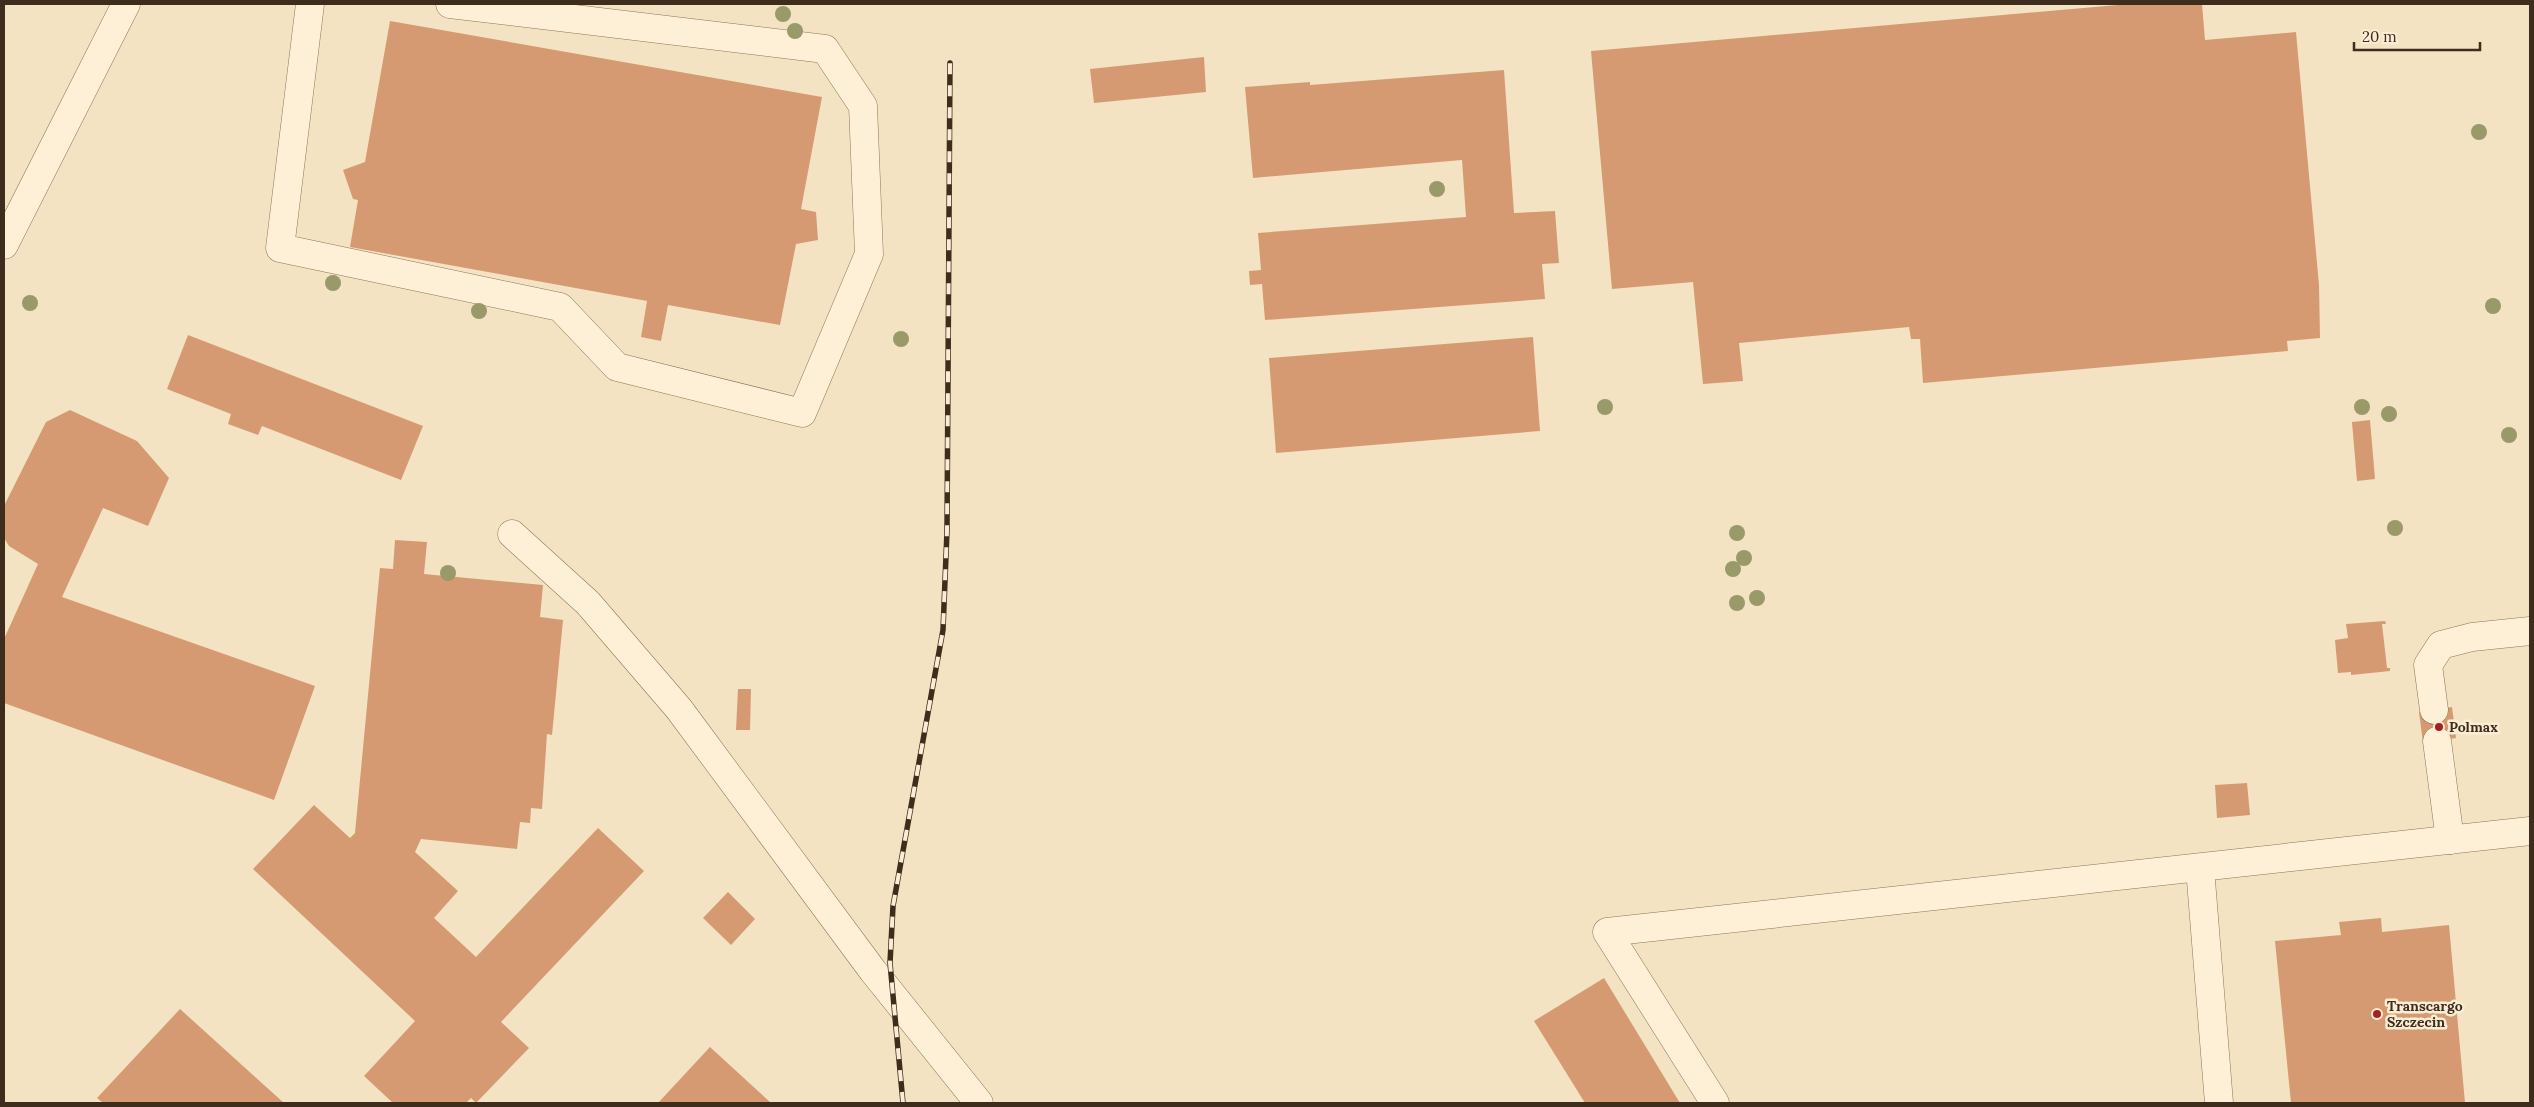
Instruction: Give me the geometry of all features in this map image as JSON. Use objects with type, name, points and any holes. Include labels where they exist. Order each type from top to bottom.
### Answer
[{"type":"lane","points":[[4,245],[126,4]]},
{"type":"lane","points":[[310,4],[280,248],[560,307],[617,367],[802,413],[869,254],[863,106],[825,49],[450,4]]},
{"type":"lane","points":[[512,534],[588,603],[679,709],[874,971],[979,1103]]},
{"type":"lane","points":[[2434,710],[2428,665],[2441,645],[2472,637],[2530,631]]},
{"type":"lane","points":[[2438,741],[2450,840]]},
{"type":"lane","points":[[1715,1103],[1607,932],[2530,831]]},
{"type":"lane","points":[[2200,868],[2219,1103]]},
{"type":"building","points":[[2129,4],[2202,4],[2205,40],[2296,32],[2319,285],[2320,338],[2287,341],[2288,351],[1923,383],[1920,339],[1911,339],[1909,327],[1739,343],[1743,381],[1703,384],[1693,282],[1612,289],[1591,51]]},
{"type":"building","points":[[390,21],[822,97],[801,209],[816,212],[818,240],[796,244],[780,325],[668,305],[661,341],[641,337],[647,301],[350,247],[358,200],[353,199],[343,170],[365,162]]},
{"type":"building","points":[[1204,57],[1206,92],[1094,103],[1090,69]]},
{"type":"building","points":[[1504,70],[1514,213],[1555,211],[1559,263],[1542,264],[1545,299],[1265,320],[1262,284],[1250,285],[1249,271],[1261,270],[1258,233],[1466,217],[1462,160],[1253,178],[1245,87],[1310,82],[1310,85]]},
{"type":"building","points":[[188,335],[423,426],[401,480],[262,426],[258,435],[228,424],[231,414],[167,389]]},
{"type":"building","points":[[1533,337],[1540,431],[1276,453],[1269,358]]},
{"type":"building","points":[[70,410],[137,441],[169,478],[148,526],[103,508],[62,597],[315,686],[274,800],[4,703],[4,639],[38,564],[9,546],[4,538],[4,506],[46,422]]},
{"type":"building","points":[[2370,420],[2375,479],[2357,481],[2352,422]]},
{"type":"building","points":[[395,540],[427,542],[424,574],[543,585],[540,617],[563,620],[552,735],[547,734],[542,809],[531,808],[530,823],[520,822],[517,849],[421,839],[415,852],[458,891],[434,918],[476,957],[598,828],[644,871],[501,1022],[529,1048],[476,1103],[471,1098],[466,1103],[393,1103],[364,1076],[415,1021],[253,869],[314,805],[350,838],[355,833],[380,568],[393,569]]},
{"type":"building","points":[[2385,621],[2386,624],[2382,624],[2387,668],[2390,668],[2390,671],[2351,675],[2351,672],[2338,673],[2335,640],[2348,638],[2346,624]]},
{"type":"building","points":[[738,689],[751,689],[750,730],[736,730]]},
{"type":"building","points":[[2452,707],[2456,738],[2423,743],[2419,712]]},
{"type":"building","points":[[2247,783],[2250,815],[2217,818],[2215,785]]},
{"type":"building","points":[[728,892],[755,919],[731,945],[703,918]]},
{"type":"building","points":[[2381,918],[2382,932],[2449,925],[2465,1103],[2291,1103],[2275,941],[2341,935],[2339,922]]},
{"type":"building","points":[[1604,978],[1680,1103],[1585,1103],[1534,1021]]},
{"type":"building","points":[[180,1009],[284,1103],[103,1103],[97,1098]]},
{"type":"building","points":[[710,1047],[771,1103],[658,1103]]},
{"type":"railway","points":[[903,1103],[890,963],[893,906],[943,630],[947,531],[950,63]]},
{"type":"place","name":"Polmax","points":[[2439,727]]},
{"type":"place","name":"Transcargo Szczecin","points":[[2377,1014]]}]
